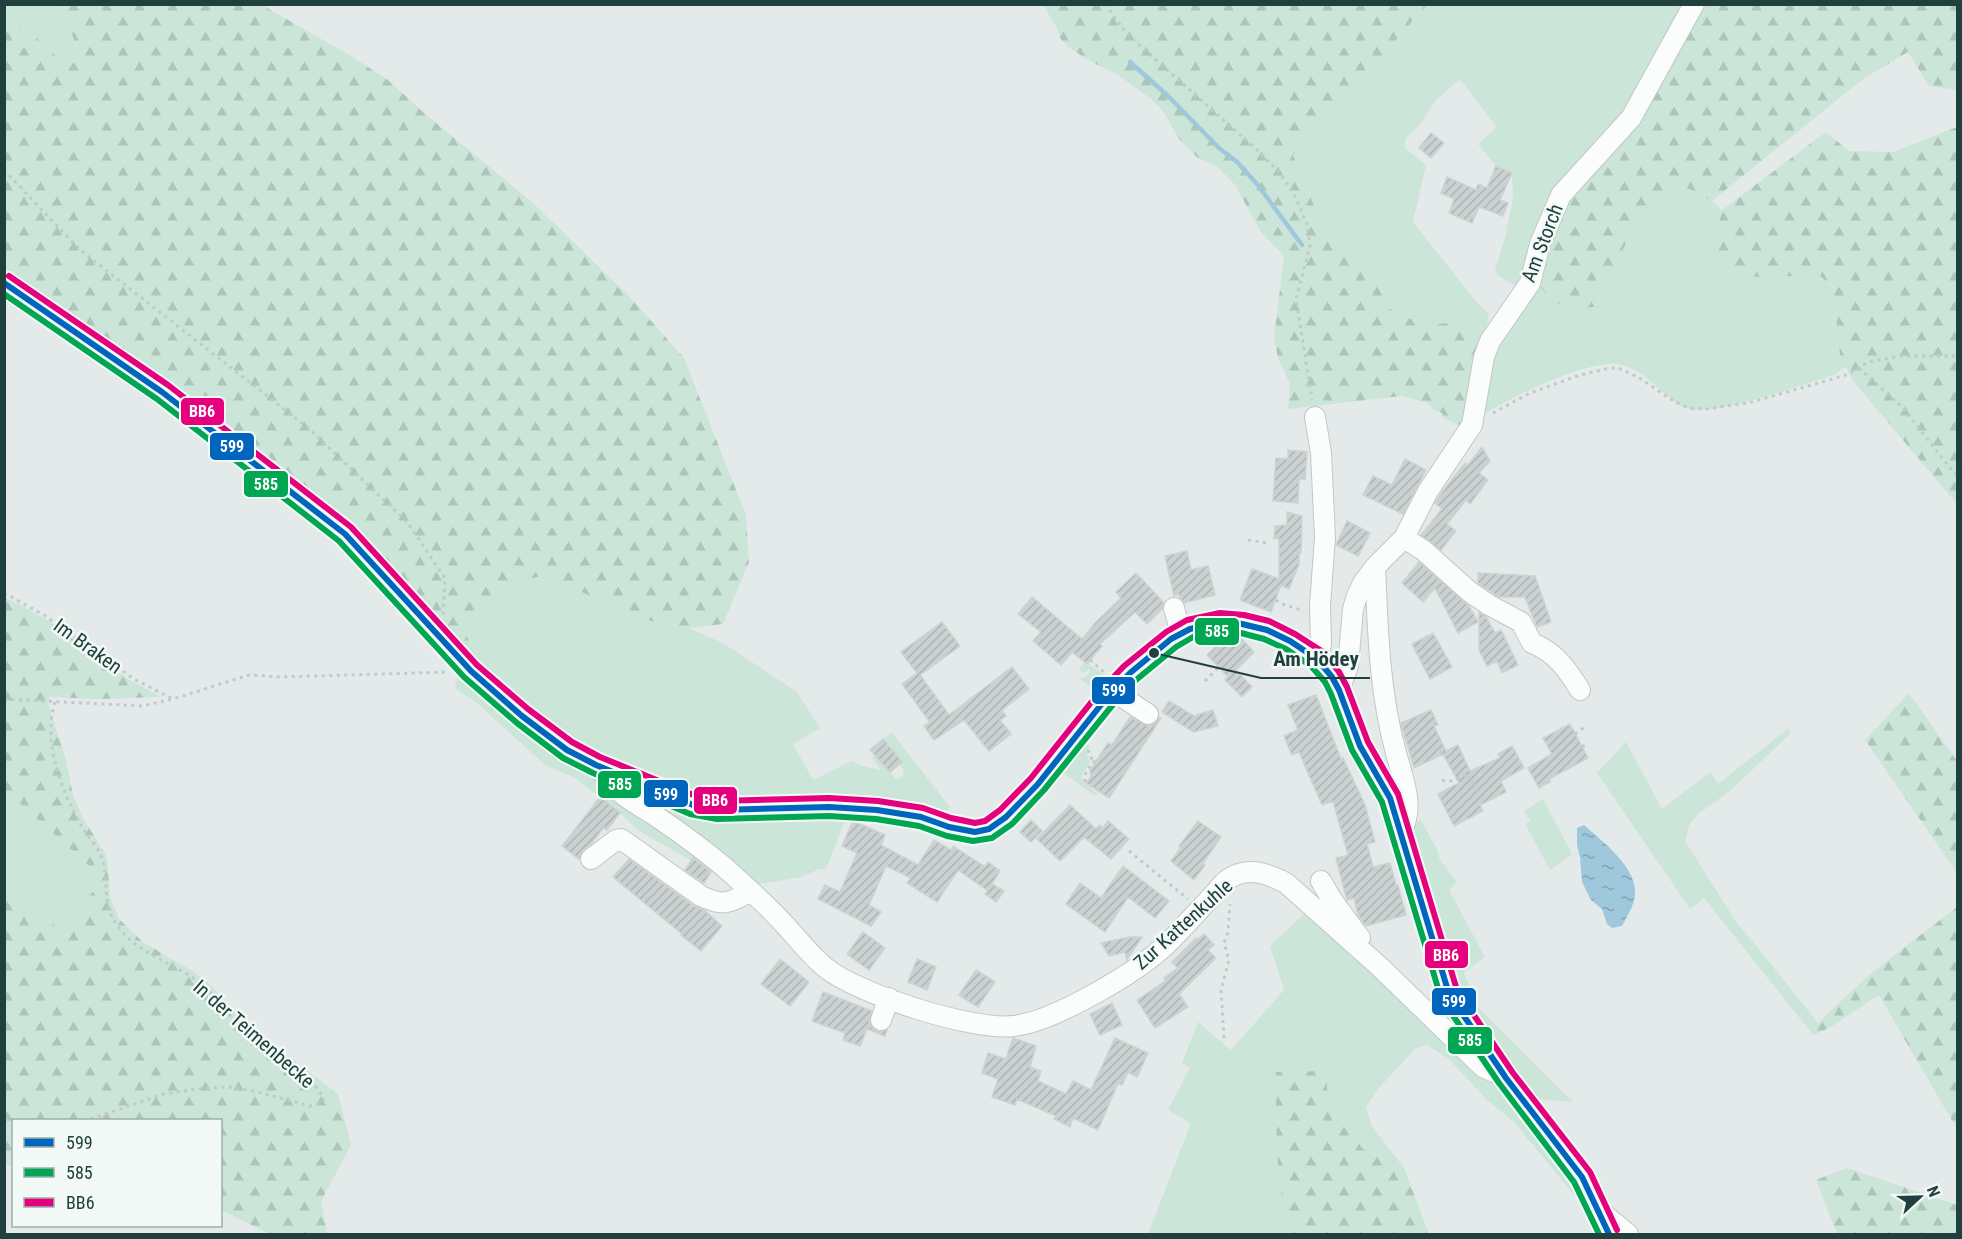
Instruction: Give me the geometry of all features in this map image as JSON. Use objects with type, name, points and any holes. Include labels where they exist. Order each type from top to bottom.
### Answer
[{"type":"street","name":"Am Storch","points":[[1339,690],[1348,666],[1353,609],[1357,596],[1374,567],[1404,538],[1428,491],[1472,425],[1484,357],[1490,342],[1530,284],[1540,244],[1561,195],[1631,118],[1694,4]]},
{"type":"street","points":[[4,283],[162,392],[345,534],[471,671],[522,716],[567,750],[596,765],[693,805],[717,810],[829,807],[877,810],[921,817],[949,827],[975,832],[989,829],[1030,792],[1130,673],[1171,639],[1190,629],[1220,622],[1267,630],[1290,641],[1317,659],[1332,677],[1360,746],[1390,798],[1449,994],[1506,1078],[1582,1177],[1609,1234]]},
{"type":"street","points":[[1315,417],[1322,453],[1325,537],[1320,614],[1321,644],[1317,659]]},
{"type":"street","points":[[1404,538],[1423,550],[1470,592],[1521,622],[1532,643],[1545,648],[1558,660],[1580,690]]},
{"type":"street","points":[[1374,567],[1383,698],[1408,797],[1406,824],[1400,833]]},
{"type":"street","points":[[1174,608],[1180,634]]},
{"type":"street","points":[[1113,691],[1148,714]]},
{"type":"street","name":"Zur Kattenkuhle","points":[[596,765],[620,792],[722,866],[772,911],[825,968],[851,984],[928,1013],[980,1024],[1014,1026],[1035,1022],[1130,972],[1167,944],[1229,878],[1256,871],[1286,883],[1380,967],[1483,1067],[1506,1078]]},
{"type":"street","points":[[591,859],[621,838],[701,897],[714,903],[729,903],[750,891]]},
{"type":"street","points":[[1321,881],[1380,967]]},
{"type":"street","points":[[881,1020],[888,998]]},
{"type":"street","points":[[1598,1210],[1628,1234]]},
{"type":"path","points":[[1105,4],[1127,34],[1256,149],[1278,171],[1293,192],[1307,224],[1310,246],[1296,298],[1315,417]]},
{"type":"path","points":[[4,170],[79,249],[308,427],[407,522],[445,578],[441,638]]},
{"type":"path","points":[[1472,425],[1530,393],[1580,375],[1609,368],[1618,368],[1638,377],[1675,402],[1689,408],[1706,409],[1748,403],[1849,374],[1868,362],[1900,356],[1958,356]]},
{"type":"path","points":[[1859,368],[1904,409],[1956,475]]},
{"type":"path","points":[[1248,540],[1268,543]]},
{"type":"path","name":"Im Braken","points":[[4,593],[44,615],[134,679],[173,699]]},
{"type":"path","points":[[1276,600],[1299,610],[1320,614]]},
{"type":"path","points":[[1205,681],[1219,667]]},
{"type":"path","points":[[4,699],[142,705],[173,699],[249,675],[279,677],[471,671]]},
{"type":"path","name":"In der Teimenbecke","points":[[55,702],[50,717],[50,736],[58,772],[69,802],[101,856],[106,902],[116,924],[138,946],[201,984],[242,1028],[316,1087],[324,1098],[321,1103],[310,1106],[229,1087],[203,1088],[164,1094],[91,1119]]},
{"type":"path","points":[[1575,734],[1586,726]]},
{"type":"path","points":[[1582,747],[1587,742]]},
{"type":"path","points":[[1090,748],[1088,751],[1093,762]]},
{"type":"path","points":[[1093,762],[1101,761]]},
{"type":"path","points":[[1085,782],[1084,776],[1093,762]]},
{"type":"path","points":[[1442,780],[1452,781],[1468,774],[1478,792]]},
{"type":"path","points":[[1129,851],[1200,909]]},
{"type":"path","points":[[1224,1038],[1221,990],[1229,960],[1224,943],[1228,932],[1230,903]]},
{"type":"green space","points":[[5,5],[63,5],[64,14],[80,55],[68,69],[38,39],[5,15]]},
{"type":"green space","points":[[63,5],[262,5],[388,80],[532,202],[628,295],[684,358],[746,515],[749,562],[723,624],[688,628],[635,618],[547,575],[524,580],[501,590],[475,620],[467,632],[467,637],[479,658],[474,663],[354,535],[5,268],[4,15],[38,39],[68,69],[80,55],[64,14]]},
{"type":"green space","points":[[1043,5],[1427,5],[1293,155],[1323,227],[1369,270],[1382,290],[1385,307],[1424,325],[1449,323],[1481,344],[1463,427],[1444,418],[1442,413],[1434,410],[1428,403],[1402,396],[1288,409],[1290,384],[1278,358],[1274,338],[1284,256],[1261,232],[1235,185],[1218,167],[1198,158],[1179,139],[1163,111],[1151,99],[1118,75],[1068,47],[1060,38],[1057,28]]},
{"type":"green space","points":[[1427,5],[1688,5],[1522,289],[1498,276],[1495,270],[1513,200],[1512,173],[1496,166],[1478,144],[1497,127],[1460,79],[1436,100],[1419,126],[1406,138],[1404,147],[1426,165],[1413,222],[1479,305],[1489,314],[1481,344],[1450,323],[1424,325],[1385,307],[1382,290],[1369,270],[1323,227],[1293,155]]},
{"type":"green space","points":[[1701,5],[1957,5],[1957,90],[1929,86],[1908,52],[1863,79],[1712,201],[1672,180],[1630,236],[1606,282],[1597,306],[1577,310],[1552,301],[1535,280],[1561,204]]},
{"type":"green space","points":[[1957,127],[1957,504],[1853,381],[1840,355],[1833,287],[1819,275],[1760,277],[1729,274],[1713,253],[1722,210],[1826,132],[1849,151],[1893,152]]},
{"type":"green space","points":[[1672,179],[1712,201],[1722,210],[1713,253],[1760,277],[1819,275],[1833,288],[1840,355],[1846,366],[1834,375],[1782,391],[1738,404],[1701,410],[1682,406],[1635,370],[1618,364],[1603,365],[1568,374],[1485,414],[1482,413],[1485,370],[1535,280],[1597,306],[1606,282],[1630,236]]},
{"type":"green space","points":[[548,575],[635,618],[688,628],[723,643],[797,692],[820,728],[793,744],[813,780],[851,761],[881,770],[872,758],[875,755],[896,779],[901,778],[904,774],[899,765],[902,762],[883,739],[892,733],[950,807],[945,817],[698,800],[574,749],[474,663],[479,658],[467,637],[467,632],[475,620],[485,611],[500,590],[524,580]]},
{"type":"green space","points":[[5,598],[50,622],[128,679],[161,697],[97,699],[49,697],[49,706],[66,760],[73,795],[82,816],[107,857],[110,897],[119,919],[143,942],[207,982],[258,1033],[338,1094],[351,1145],[321,1201],[327,1234],[270,1234],[222,1210],[222,1119],[12,1119],[12,1167],[5,1163],[5,893],[62,930],[95,889],[96,872],[5,790]]},
{"type":"green space","points":[[1088,663],[1107,678],[1096,690],[1080,679],[1086,677],[1091,670],[1081,672],[1082,664]]},
{"type":"green space","points":[[455,679],[468,683],[528,731],[587,768],[736,887],[733,888],[694,859],[692,861],[639,831],[574,777],[546,766],[477,703],[456,689]]},
{"type":"green space","points":[[1909,693],[1957,761],[1957,873],[1865,740]]},
{"type":"green space","points":[[1789,728],[1790,734],[1731,790],[1697,815],[1689,825],[1685,841],[1735,920],[1818,1023],[1813,1035],[1704,898],[1690,909],[1597,773],[1626,742],[1662,809],[1711,772],[1718,784]]},
{"type":"green space","points":[[1084,744],[1089,747],[1087,754],[1090,763],[1082,775],[1082,781],[1097,793],[1096,796],[1064,774]]},
{"type":"green space","points":[[624,787],[672,804],[847,815],[826,869],[819,869],[801,877],[754,885]]},
{"type":"green space","points":[[5,790],[96,872],[95,889],[62,930],[5,893]]},
{"type":"green space","points":[[1543,799],[1572,854],[1550,870],[1525,824],[1530,821],[1524,811]]},
{"type":"green space","points":[[1420,819],[1438,851],[1439,858],[1457,882],[1449,890],[1485,957],[1464,972],[1475,1004],[1573,1102],[1528,1098],[1452,989],[1409,836]]},
{"type":"green space","points":[[1957,907],[1957,1129],[1879,995],[1829,1028],[1813,1035],[1818,1023],[1870,974]]},
{"type":"green space","points":[[1307,911],[1493,1084],[1504,1088],[1577,1182],[1594,1224],[1577,1199],[1515,1123],[1486,1099],[1448,1058],[1427,1045],[1415,1049],[1379,1088],[1366,1107],[1372,1126],[1404,1168],[1363,1149],[1327,1101],[1276,1073],[1279,1184],[1291,1234],[1148,1234],[1191,1123],[1168,1110],[1190,1068],[1182,1063],[1198,1022],[1231,1050],[1284,990],[1270,946]]},
{"type":"green space","points":[[1327,1071],[1327,1101],[1363,1149],[1404,1168],[1429,1234],[1291,1234],[1279,1184],[1276,1072]]},
{"type":"green space","points":[[1847,1168],[1957,1205],[1957,1234],[1837,1234],[1816,1180]]},
{"type":"water","points":[[1584,825],[1609,847],[1631,875],[1635,895],[1622,926],[1612,928],[1607,924],[1602,909],[1591,900],[1582,882],[1577,828]]},
{"type":"building","points":[[1431,133],[1444,143],[1431,158],[1419,148]]},
{"type":"building","points":[[1496,166],[1512,173],[1500,200],[1508,203],[1503,216],[1479,207],[1472,223],[1449,213],[1454,199],[1441,193],[1447,177],[1476,190],[1478,184],[1487,188]]},
{"type":"building","points":[[1482,447],[1490,461],[1479,473],[1488,480],[1470,504],[1466,500],[1447,524],[1456,531],[1441,550],[1421,535],[1442,509],[1435,503],[1442,492],[1465,463],[1468,465]]},
{"type":"building","points":[[1288,450],[1307,452],[1305,479],[1299,479],[1298,503],[1273,501],[1276,458],[1288,459]]},
{"type":"building","points":[[1405,459],[1426,470],[1403,514],[1363,495],[1373,476],[1392,485]]},
{"type":"building","points":[[1287,512],[1302,516],[1301,553],[1299,553],[1299,564],[1289,589],[1281,585],[1271,612],[1240,600],[1252,569],[1279,579],[1279,539],[1274,538],[1275,526],[1287,525]]},
{"type":"building","points":[[1347,521],[1370,533],[1358,556],[1336,545]]},
{"type":"building","points":[[1187,551],[1191,570],[1208,566],[1215,595],[1184,603],[1178,594],[1174,596],[1165,556]]},
{"type":"building","points":[[1419,562],[1469,606],[1478,622],[1458,633],[1435,588],[1423,602],[1402,583]]},
{"type":"building","points":[[1136,573],[1164,603],[1162,609],[1147,624],[1135,612],[1100,644],[1102,646],[1087,664],[1072,652],[1061,665],[1033,641],[1041,632],[1018,614],[1032,597],[1082,639],[1121,598],[1116,592]]},
{"type":"building","points":[[1478,573],[1535,576],[1551,622],[1537,627],[1525,597],[1499,597],[1478,583]]},
{"type":"building","points":[[1479,612],[1486,617],[1495,633],[1501,630],[1518,665],[1502,673],[1497,661],[1487,666],[1479,650]]},
{"type":"building","points":[[942,622],[960,646],[920,675],[949,715],[1012,667],[1029,689],[1002,710],[1006,716],[1000,720],[1011,734],[989,751],[964,720],[934,740],[924,726],[930,722],[902,684],[917,673],[901,652]]},
{"type":"building","points":[[1433,633],[1452,667],[1430,679],[1412,644]]},
{"type":"building","points":[[1228,635],[1239,636],[1254,652],[1236,670],[1252,687],[1242,697],[1225,680],[1228,677],[1207,655]]},
{"type":"building","points":[[1316,695],[1341,759],[1343,758],[1365,805],[1375,842],[1367,844],[1373,867],[1390,863],[1406,915],[1366,926],[1358,915],[1354,898],[1347,900],[1336,858],[1348,855],[1333,801],[1322,805],[1299,752],[1292,755],[1284,736],[1298,730],[1288,705]]},
{"type":"building","points":[[1169,701],[1194,716],[1213,710],[1218,726],[1193,732],[1162,712]]},
{"type":"building","points":[[1431,710],[1438,725],[1434,726],[1446,751],[1458,745],[1470,771],[1500,758],[1498,754],[1512,746],[1524,768],[1501,781],[1506,792],[1480,805],[1483,811],[1454,826],[1438,794],[1459,783],[1443,754],[1414,768],[1401,723]]},
{"type":"building","points":[[1130,717],[1148,726],[1154,724],[1159,717],[1161,718],[1109,798],[1086,783],[1091,777],[1090,771],[1108,743],[1112,745]]},
{"type":"building","points":[[1570,724],[1588,758],[1549,779],[1550,782],[1539,788],[1528,768],[1552,754],[1543,738]]},
{"type":"building","points":[[883,739],[902,762],[890,772],[870,750]]},
{"type":"building","points":[[600,797],[620,813],[607,830],[604,827],[591,844],[583,850],[579,859],[562,846]]},
{"type":"building","points":[[1070,805],[1096,829],[1100,825],[1103,828],[1108,821],[1129,839],[1111,859],[1084,837],[1060,861],[1037,839]]},
{"type":"building","points":[[1031,820],[1042,831],[1031,842],[1020,832]]},
{"type":"building","points":[[853,821],[885,835],[881,845],[918,865],[934,840],[951,850],[953,846],[985,867],[988,862],[1000,871],[992,884],[1004,891],[996,902],[985,894],[988,891],[958,870],[937,902],[907,883],[911,878],[886,866],[869,905],[881,912],[871,926],[818,899],[825,885],[840,892],[857,853],[842,846]]},
{"type":"building","points":[[1198,821],[1221,837],[1194,880],[1171,861]]},
{"type":"building","points":[[693,858],[711,872],[704,883],[685,870]]},
{"type":"building","points":[[629,859],[694,906],[704,910],[722,926],[701,951],[613,877]]},
{"type":"building","points":[[1123,866],[1169,901],[1155,918],[1128,897],[1105,932],[1066,904],[1080,883],[1101,898]]},
{"type":"building","points":[[863,932],[885,948],[869,970],[847,954]]},
{"type":"building","points":[[1204,934],[1214,945],[1208,950],[1216,958],[1179,994],[1188,1007],[1155,1028],[1137,1000],[1166,981],[1164,978],[1178,968],[1172,962],[1196,938]]},
{"type":"building","points":[[1129,937],[1142,937],[1127,960],[1125,952],[1109,956],[1101,943]]},
{"type":"building","points":[[780,959],[809,982],[790,1006],[761,984]]},
{"type":"building","points":[[917,959],[936,967],[927,990],[908,982]]},
{"type":"building","points":[[976,970],[995,982],[978,1007],[959,995]]},
{"type":"building","points":[[823,992],[872,1011],[869,1022],[877,1031],[887,1030],[885,1036],[867,1029],[860,1046],[843,1040],[845,1033],[812,1021]]},
{"type":"building","points":[[1112,1003],[1122,1025],[1100,1035],[1090,1014]]},
{"type":"building","points":[[1013,1038],[1036,1046],[1030,1067],[1041,1071],[1038,1081],[1066,1094],[1073,1081],[1091,1090],[1115,1038],[1148,1053],[1137,1077],[1128,1072],[1122,1085],[1118,1083],[1098,1130],[1073,1118],[1070,1127],[1054,1119],[1056,1116],[1017,1099],[1015,1105],[992,1097],[998,1079],[982,1073],[988,1053],[1006,1059]]},
{"type":"waterway","points":[[1130,62],[1168,96],[1219,148],[1237,162],[1257,184],[1302,245]]},
{"type":"transit line","name":"BB6","points":[[9,276],[168,385],[351,527],[477,665],[528,709],[572,742],[600,757],[696,796],[718,801],[829,798],[878,801],[923,808],[951,818],[975,823],[985,821],[1000,810],[1031,778],[1101,690],[1124,666],[1166,632],[1187,620],[1220,613],[1244,615],[1269,621],[1295,634],[1323,652],[1339,672],[1368,742],[1398,794],[1457,990],[1513,1073],[1590,1172],[1617,1230]]},
{"type":"transit line","name":"599","points":[[4,283],[162,392],[345,534],[471,671],[522,716],[567,750],[596,765],[693,805],[717,810],[829,807],[877,810],[921,817],[949,827],[975,832],[989,829],[1006,817],[1038,784],[1108,696],[1130,673],[1171,639],[1190,629],[1220,622],[1267,630],[1290,641],[1317,659],[1332,677],[1360,746],[1390,798],[1449,994],[1506,1078],[1582,1177],[1609,1234]]},
{"type":"transit line","name":"585","points":[[4,294],[157,399],[339,541],[464,677],[517,723],[563,758],[690,814],[717,819],[829,816],[876,819],[919,826],[947,836],[973,841],[992,838],[1012,824],[1044,790],[1115,702],[1136,680],[1176,647],[1193,637],[1220,631],[1264,639],[1286,649],[1311,666],[1325,682],[1352,750],[1382,802],[1441,998],[1499,1083],[1574,1182],[1599,1234]]},
{"type":"place","name":"Am Hödey","points":[[1154,653]]}]
